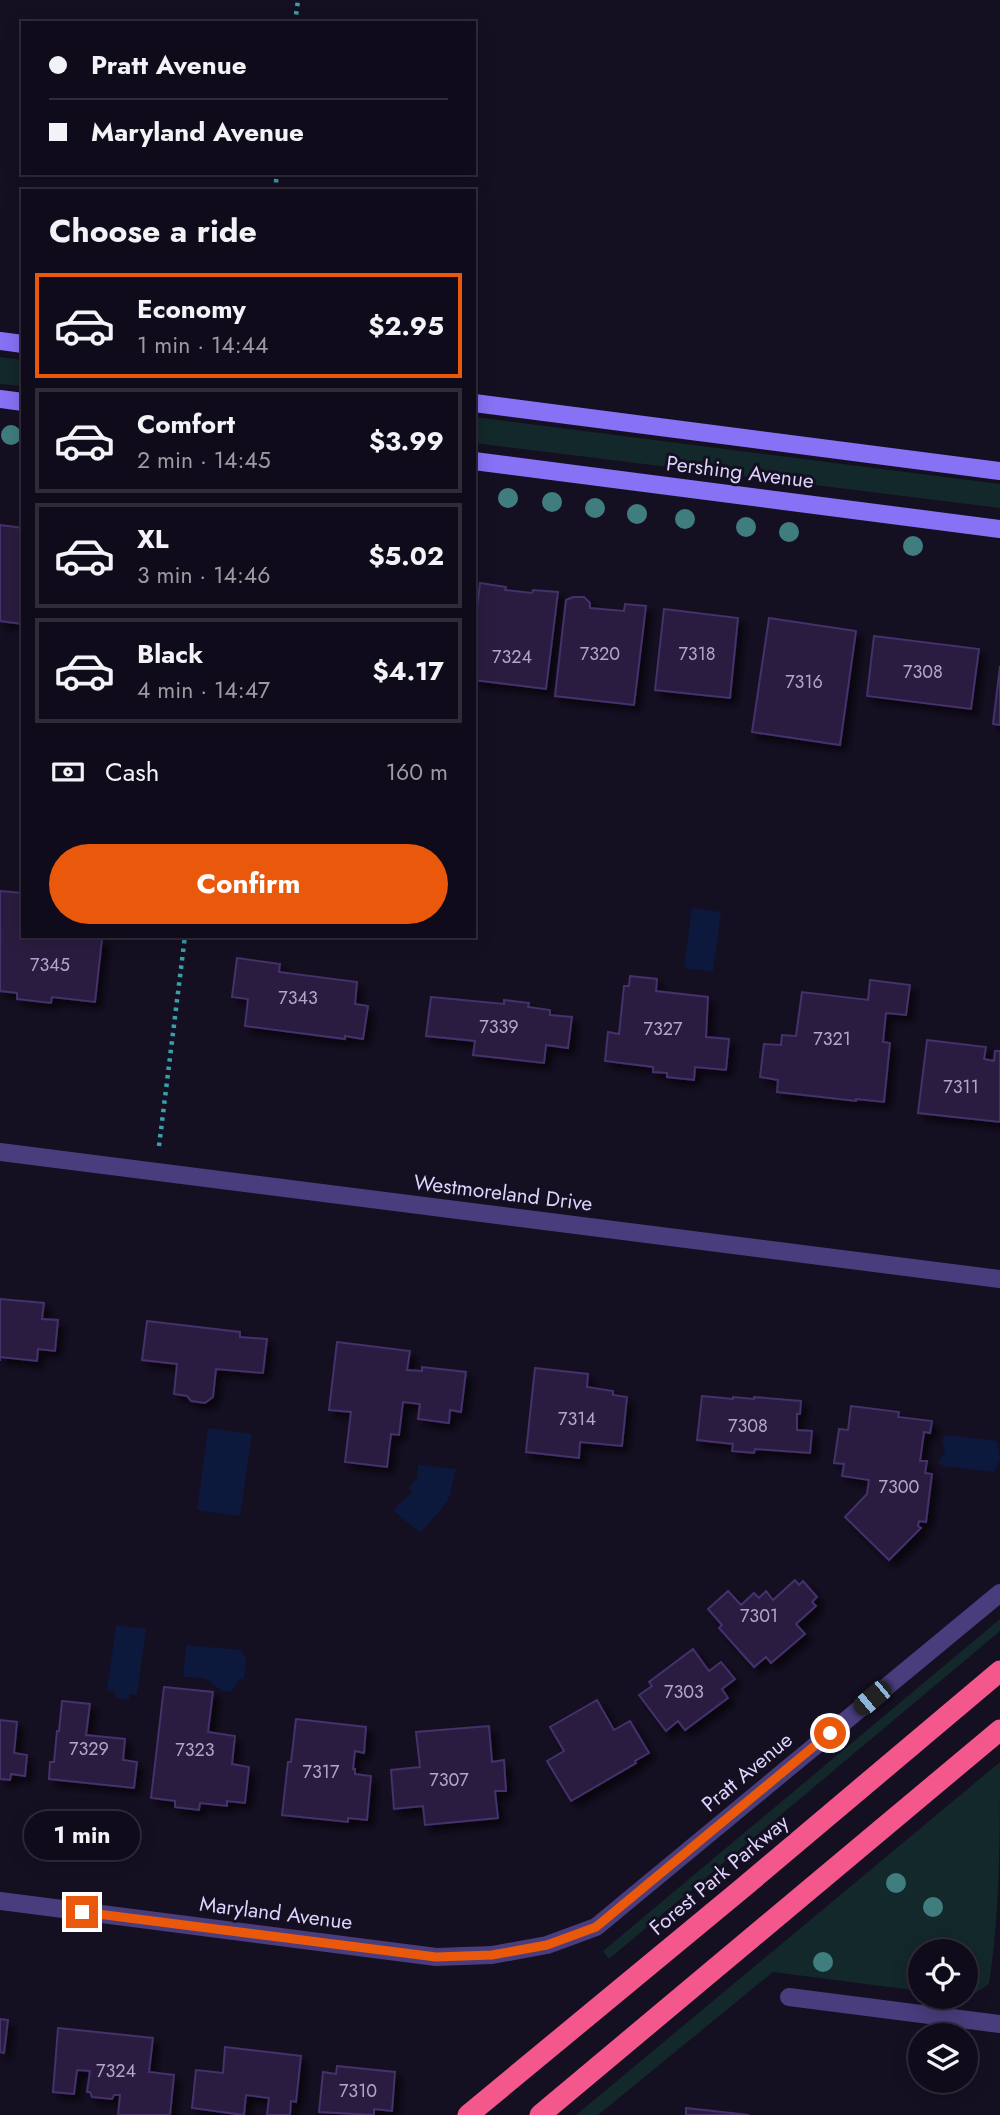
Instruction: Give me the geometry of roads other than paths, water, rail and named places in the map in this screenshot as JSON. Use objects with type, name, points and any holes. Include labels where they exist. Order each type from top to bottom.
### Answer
[{"type":"highway","name":"Forest Park Parkway","points":[[468,2115],[1000,1671]]},
{"type":"highway","points":[[540,2115],[1000,1730]]},
{"type":"street","points":[[0,341],[21,344]]},
{"type":"street","points":[[0,399],[21,402]]},
{"type":"street","name":"Pershing Avenue","points":[[476,403],[1000,471]]},
{"type":"street","name":"Pershing Avenue","points":[[476,461],[1000,529]]},
{"type":"street","name":"Westmoreland Drive","points":[[0,1152],[1000,1279]]},
{"type":"street","name":"Pratt Avenue","points":[[547,1945],[596,1927],[1000,1593]]},
{"type":"street","name":"Maryland Avenue","points":[[0,1901],[436,1957],[492,1955],[547,1945]]},
{"type":"street","points":[[789,1997],[1000,2024]]},
{"type":"water","points":[[692,908],[721,912],[713,972],[684,968]]},
{"type":"water","points":[[208,1428],[252,1434],[240,1516],[197,1510]]},
{"type":"water","points":[[946,1435],[997,1441],[1000,1459],[994,1472],[938,1464],[945,1451],[942,1441]]},
{"type":"water","points":[[418,1465],[456,1469],[448,1501],[420,1533],[393,1510],[412,1492],[409,1487],[417,1478]]},
{"type":"water","points":[[116,1625],[146,1629],[137,1695],[130,1694],[129,1699],[115,1698],[115,1692],[107,1691]]},
{"type":"water","points":[[186,1645],[240,1650],[246,1657],[244,1679],[240,1679],[235,1687],[226,1692],[208,1680],[183,1677]]}]
